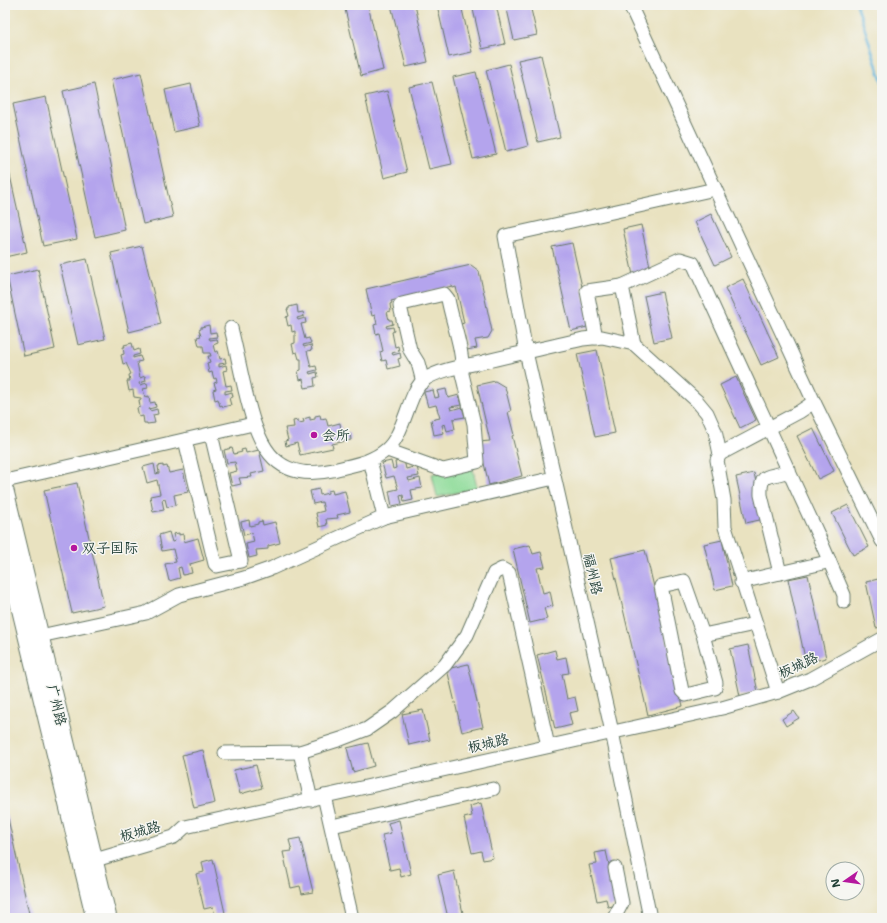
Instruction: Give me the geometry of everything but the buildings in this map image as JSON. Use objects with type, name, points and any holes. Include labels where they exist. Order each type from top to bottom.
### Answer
[{"type":"main road","name":"广州路","points":[[5,491],[108,918]]},
{"type":"main road","name":"广州路","points":[[5,545],[95,918]]},
{"type":"street","points":[[630,5],[814,402],[882,541]]},
{"type":"street","name":"福州路","points":[[650,918],[612,732],[526,352],[505,236],[716,190]]},
{"type":"street","points":[[596,338],[587,291],[622,286],[680,258],[693,263],[789,470],[844,595],[844,602]]},
{"type":"street","points":[[622,286],[634,344]]},
{"type":"street","points":[[387,450],[443,470],[477,462],[474,424],[446,295],[444,294],[402,304],[400,309],[410,350],[418,363],[422,382]]},
{"type":"street","points":[[231,328],[253,424],[266,451],[277,462],[295,471],[323,472],[370,460],[387,450],[400,430],[418,387],[422,382],[434,375],[462,366],[602,337],[634,344],[697,401],[707,413],[715,431],[720,454]]},
{"type":"street","points":[[778,692],[741,582],[725,527],[724,500],[717,460],[720,454],[814,402]]},
{"type":"street","points":[[5,481],[253,424]]},
{"type":"street","points":[[211,434],[244,578]]},
{"type":"street","points":[[185,440],[215,564],[217,566],[241,561]]},
{"type":"street","points":[[370,460],[384,516]]},
{"type":"street","points":[[780,573],[760,495],[760,484],[762,479],[768,475],[780,475],[789,470]]},
{"type":"street","points":[[40,636],[146,613],[179,595],[244,578],[272,568],[384,516],[554,478]]},
{"type":"street","points":[[741,582],[823,563],[829,560]]},
{"type":"street","points":[[225,753],[300,752],[341,740],[367,729],[393,711],[445,665],[467,635],[494,573],[502,569],[509,573],[548,746]]},
{"type":"street","points":[[684,581],[703,635],[716,683],[715,688],[686,695],[682,691],[661,586],[684,581]]},
{"type":"street","points":[[703,635],[755,624]]},
{"type":"street","name":"板城路","points":[[95,860],[174,837],[185,827],[722,708],[778,692],[810,679],[882,639]]},
{"type":"street","points":[[300,752],[311,800]]},
{"type":"street","points":[[333,832],[493,789]]},
{"type":"street","points":[[324,796],[352,918]]},
{"type":"street","points":[[614,918],[622,903],[615,868]]},
{"type":"green space","points":[[472,465],[477,488],[437,497],[432,474]]},
{"type":"waterway","points":[[857,5],[882,82]]},
{"type":"place","name":"会所","points":[[314,435]]},
{"type":"place","name":"双子国际","points":[[74,548]]}]
